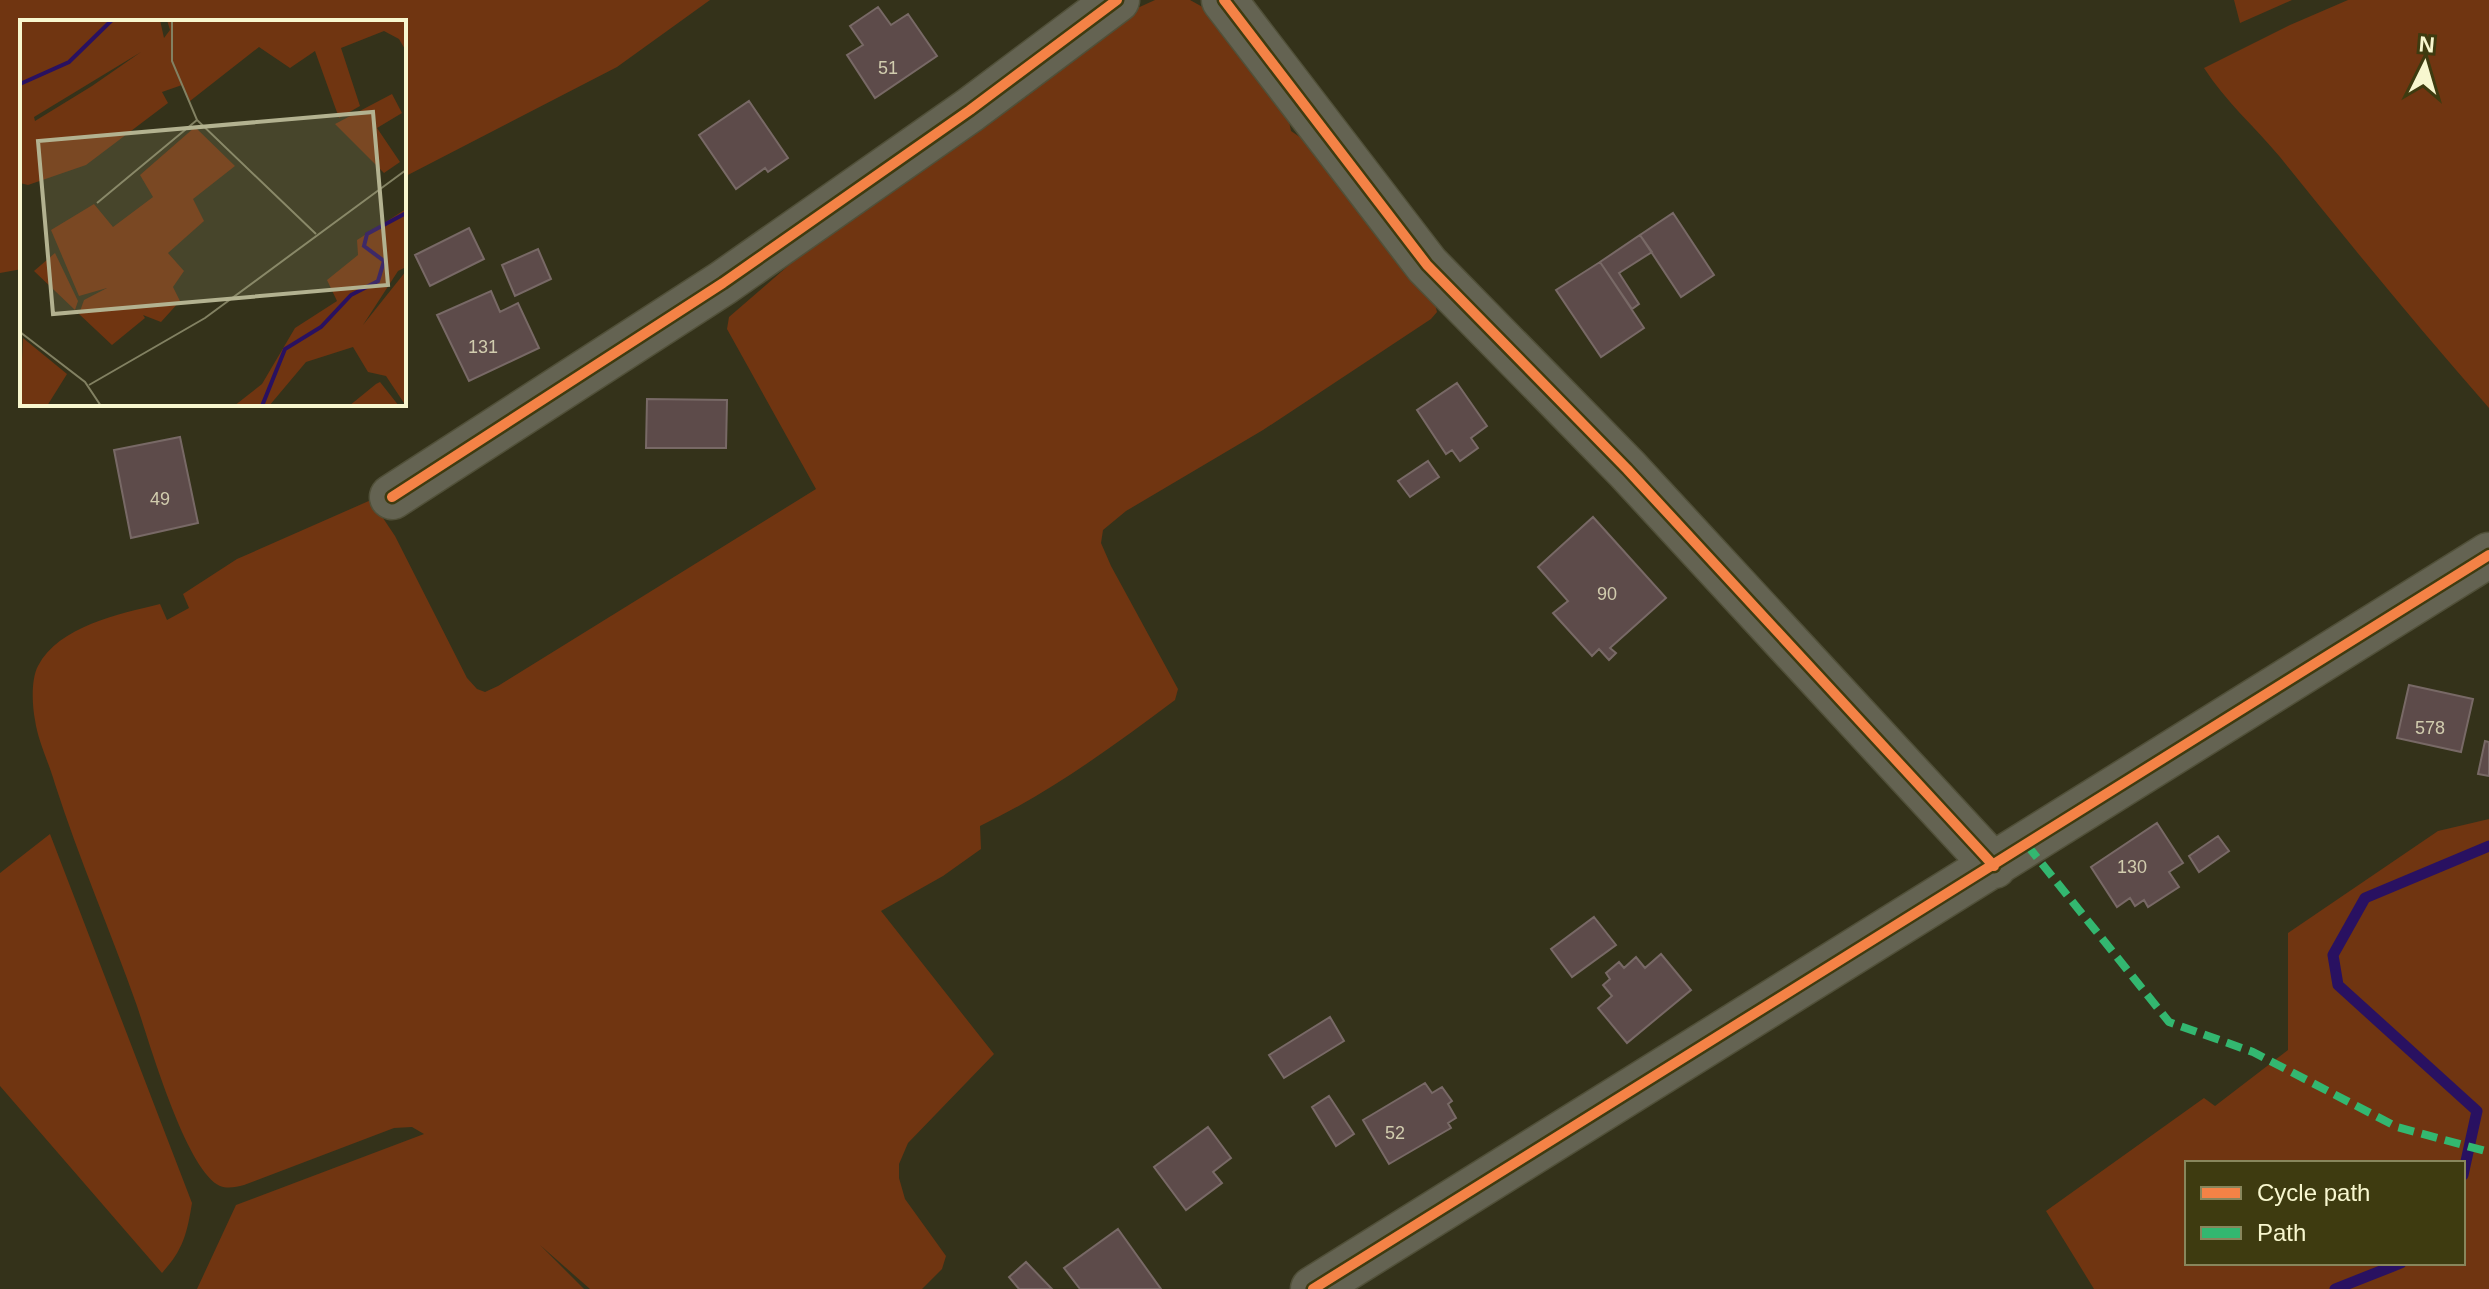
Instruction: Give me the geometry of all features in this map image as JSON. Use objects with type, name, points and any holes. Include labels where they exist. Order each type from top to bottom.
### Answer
[{"type":"street","points":[[392,497],[723,283],[970,110],[1117,0]]},
{"type":"street","points":[[1224,0],[1427,265],[1627,469],[1994,866]]},
{"type":"street","points":[[1313,1289],[2489,555]]},
{"type":"shaded area","points":[[0,0],[710,0],[617,67],[406,176],[406,20],[20,20],[20,269],[0,273]]},
{"type":"shaded area","points":[[1155,0],[1190,0],[1208,10],[1286,107],[1291,131],[1310,144],[1433,296],[1437,312],[1431,319],[1263,430],[1126,511],[1103,530],[1101,543],[1111,566],[1178,689],[1175,700],[1056,784],[980,826],[981,849],[943,876],[881,911],[994,1054],[908,1143],[899,1164],[905,1199],[946,1256],[942,1269],[922,1289],[590,1289],[540,1245],[584,1289],[197,1289],[236,1205],[424,1134],[412,1127],[394,1128],[229,1188],[220,1186],[207,1175],[182,1132],[171,1104],[39,736],[33,707],[33,685],[38,666],[48,652],[75,631],[127,612],[160,604],[167,620],[189,608],[183,594],[237,559],[371,500],[395,536],[467,678],[477,689],[485,692],[498,686],[816,489],[727,329],[729,317],[879,187],[1133,10]]},
{"type":"shaded area","points":[[2234,0],[2292,0],[2240,23]]},
{"type":"shaded area","points":[[2348,0],[2489,0],[2489,408],[2204,68]]},
{"type":"shaded area","points":[[2489,819],[2489,1289],[2094,1289],[2046,1211],[2204,1098],[2215,1106],[2288,1050],[2288,933],[2438,831]]},
{"type":"shaded area","points":[[50,834],[192,1203],[183,1241],[162,1273],[0,1086],[0,873]]},
{"type":"building","points":[[878,7],[891,25],[908,14],[937,56],[875,98],[847,55],[863,45],[850,26]]},
{"type":"building","points":[[749,101],[788,158],[768,172],[765,168],[736,189],[699,135]]},
{"type":"building","points":[[1673,213],[1714,275],[1681,297],[1640,235]]},
{"type":"building","points":[[469,228],[484,259],[430,286],[415,255]]},
{"type":"building","points":[[1640,235],[1652,252],[1619,273],[1639,304],[1632,309],[1600,262]]},
{"type":"building","points":[[538,249],[551,279],[515,296],[502,265]]},
{"type":"building","points":[[1600,262],[1644,328],[1601,357],[1556,290]]},
{"type":"building","points":[[491,291],[500,312],[518,303],[539,348],[469,381],[437,315]]},
{"type":"building","points":[[1457,383],[1487,426],[1471,438],[1478,448],[1460,461],[1452,450],[1446,454],[1417,410]]},
{"type":"building","points":[[647,399],[727,400],[726,448],[646,448]]},
{"type":"building","points":[[180,437],[198,523],[131,538],[114,450]]},
{"type":"building","points":[[1428,461],[1439,477],[1410,497],[1398,481]]},
{"type":"building","points":[[1593,517],[1666,598],[1610,648],[1616,653],[1609,660],[1599,649],[1592,656],[1553,613],[1568,601],[1538,567]]},
{"type":"building","points":[[2409,685],[2473,699],[2461,752],[2397,738]]},
{"type":"building","points":[[2485,741],[2489,742],[2489,776],[2478,774]]},
{"type":"building","points":[[2157,823],[2183,863],[2169,872],[2179,887],[2148,907],[2144,900],[2135,906],[2130,898],[2117,907],[2091,867]]},
{"type":"building","points":[[2218,836],[2229,851],[2199,872],[2189,856]]},
{"type":"building","points":[[1594,917],[1616,945],[1572,977],[1551,949]]},
{"type":"building","points":[[1661,954],[1691,990],[1627,1043],[1598,1008],[1612,996],[1603,985],[1610,979],[1606,973],[1619,962],[1624,968],[1636,957],[1645,968]]},
{"type":"building","points":[[1330,1017],[1344,1041],[1284,1078],[1269,1055]]},
{"type":"building","points":[[1425,1083],[1432,1093],[1442,1087],[1452,1101],[1448,1104],[1456,1118],[1448,1123],[1451,1128],[1389,1164],[1363,1120]]},
{"type":"building","points":[[1329,1096],[1354,1134],[1336,1146],[1312,1107]]},
{"type":"building","points":[[1208,1127],[1231,1158],[1213,1172],[1222,1183],[1186,1210],[1154,1167]]},
{"type":"building","points":[[1118,1229],[1161,1289],[1080,1289],[1064,1268]]},
{"type":"building","points":[[1026,1262],[1052,1289],[1019,1289],[1009,1277]]},
{"type":"waterway","points":[[2465,1166],[2477,1111],[2338,985],[2333,955],[2365,898],[2489,846]]},
{"type":"waterway","points":[[2335,1289],[2396,1265]]},
{"type":"marked path","points":[[2027,845],[2169,1022],[2253,1052],[2397,1127],[2489,1152]]},
{"type":"cycle path","points":[[392,497],[723,283],[970,110],[1117,0]]},
{"type":"cycle path","points":[[1224,0],[1427,265],[1627,469],[1994,866]]},
{"type":"cycle path","points":[[1313,1289],[2489,555]]}]
